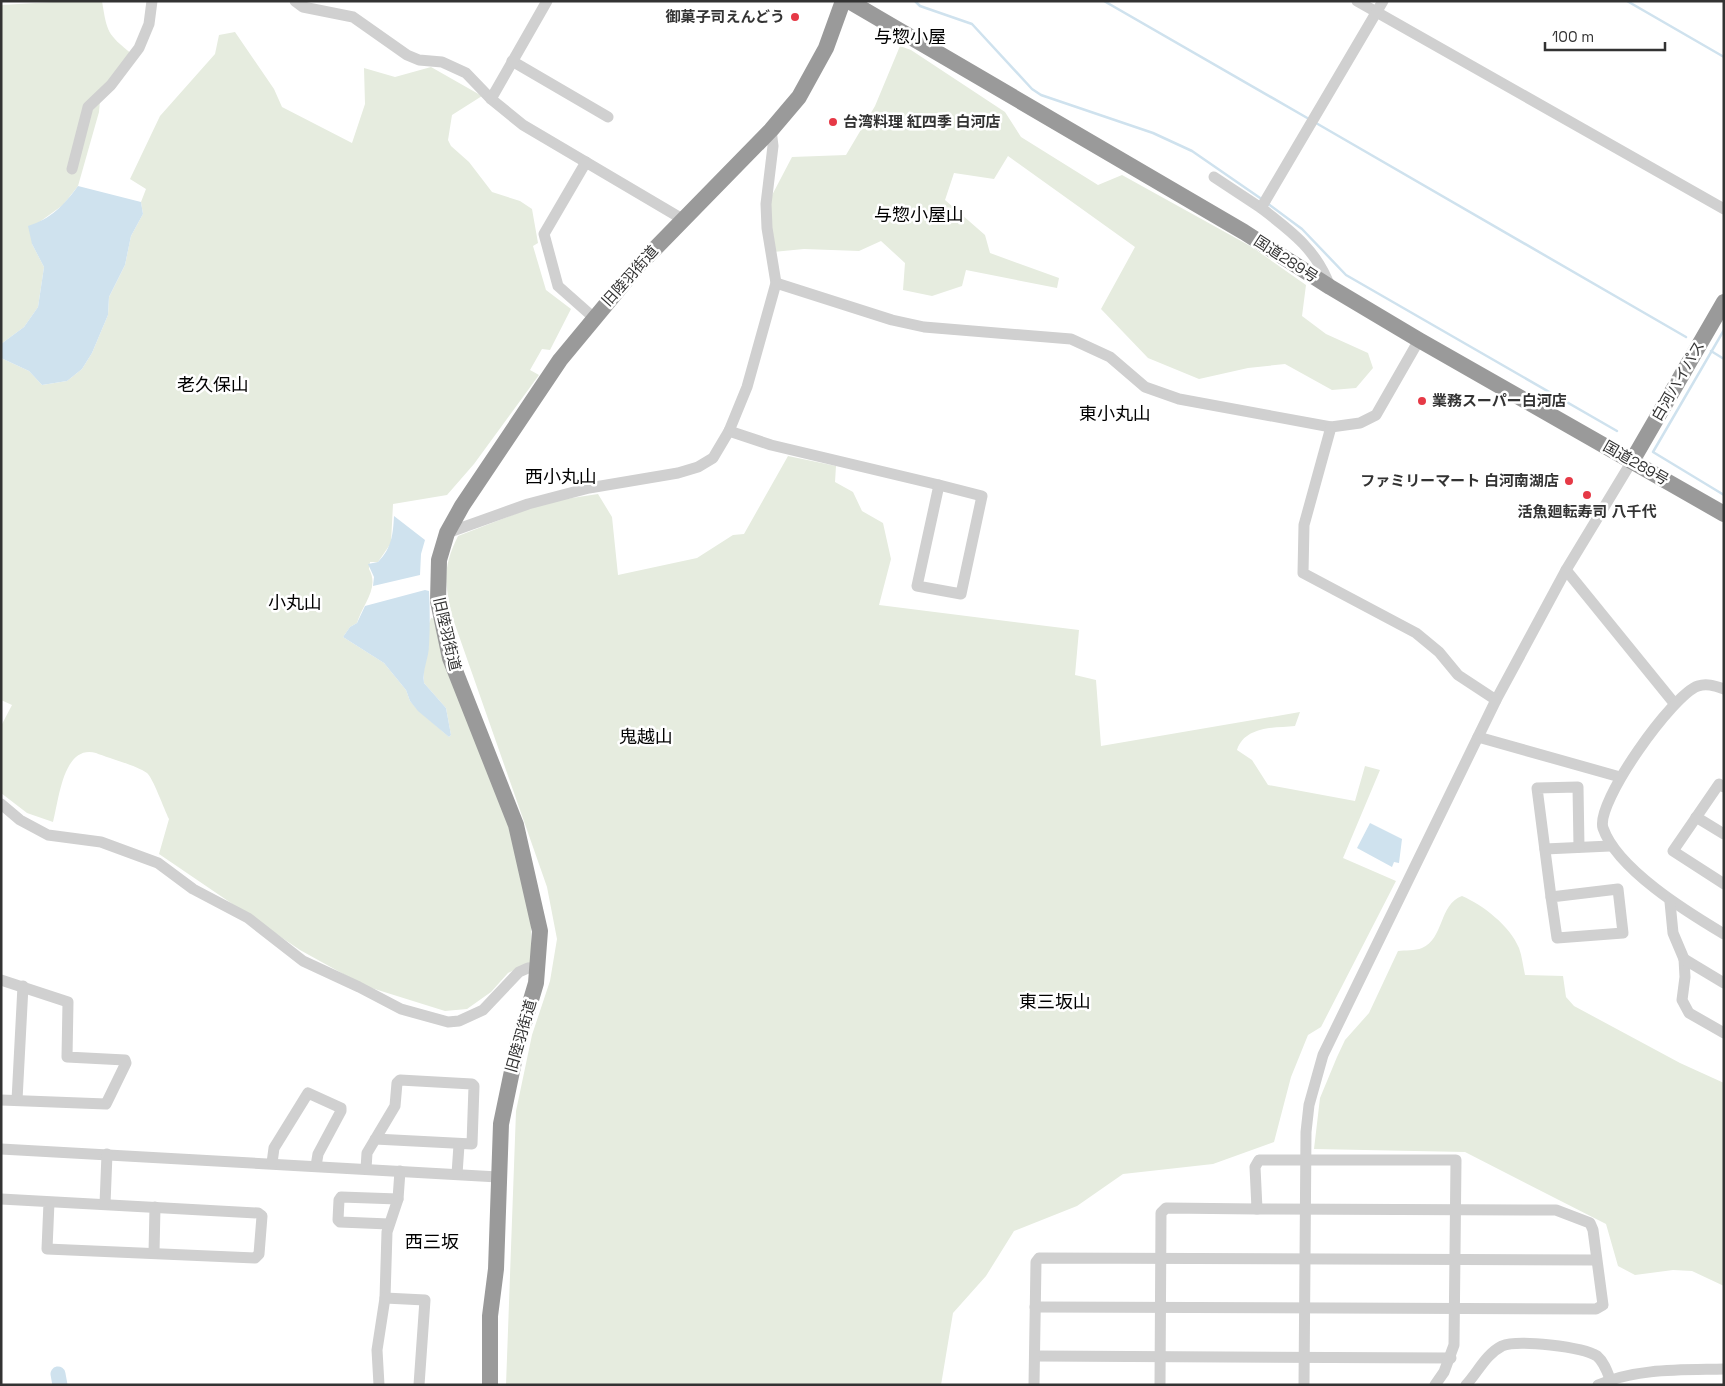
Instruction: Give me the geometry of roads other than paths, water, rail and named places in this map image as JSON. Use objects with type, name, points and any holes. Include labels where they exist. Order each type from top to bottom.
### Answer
[{"type":"highway","name":"旧陸羽街道","points":[[490,1385],[490,1325],[496,1269],[501,1124],[510,1074],[539,968],[538,914],[516,826],[450,658],[443,626],[437,580],[439,560],[447,533],[462,506],[554,368],[593,317],[638,266],[771,130],[799,97],[814,74],[843,1]]},
{"type":"highway","name":"国道289号","points":[[849,1],[1244,232],[1330,287],[1419,340],[1724,514]]},
{"type":"highway","name":"白河バイパス","points":[[1632,461],[1724,302]]},
{"type":"street","points":[[72,169],[88,107],[111,85],[139,48],[149,24],[152,1]]},
{"type":"street","points":[[295,1],[303,7],[353,17],[407,55],[418,60],[442,62],[466,73],[491,99],[523,124],[684,220]]},
{"type":"street","points":[[491,99],[547,1]]},
{"type":"street","points":[[1357,1],[1724,209]]},
{"type":"street","points":[[1261,208],[1383,1]]},
{"type":"street","points":[[512,61],[608,117]]},
{"type":"street","points":[[447,533],[528,504],[590,488],[678,473],[698,467],[713,458],[729,431],[747,387],[776,283],[766,220],[766,204],[773,146],[771,130]]},
{"type":"street","points":[[586,162],[544,234],[558,286],[593,317]]},
{"type":"street","points":[[1214,177],[1292,231],[1322,266],[1330,287]]},
{"type":"street","points":[[776,283],[924,327],[1071,339],[1110,357],[1145,387],[1179,399],[1331,427],[1360,423],[1376,415],[1419,340]]},
{"type":"street","points":[[1331,427],[1304,525],[1303,573],[1416,633],[1440,652],[1458,675],[1496,700]]},
{"type":"street","points":[[729,431],[771,445],[982,496],[961,594],[917,586],[939,486]]},
{"type":"street","points":[[1304,1385],[1305,1159],[1309,1105],[1329,1039],[1496,700],[1566,570],[1632,461]]},
{"type":"street","points":[[1566,570],[1674,703]]},
{"type":"street","points":[[1724,689],[1709,685],[1697,686],[1674,703],[1620,777],[1602,817],[1602,825],[1610,846],[1670,902],[1724,934]]},
{"type":"street","points":[[1478,737],[1620,777]]},
{"type":"street","points":[[1724,786],[1719,784],[1673,851],[1724,884]]},
{"type":"street","points":[[1551,897],[1618,889],[1623,933],[1556,938],[1537,788],[1578,787],[1579,847]]},
{"type":"street","points":[[1,804],[20,820],[42,832],[102,842],[158,863],[193,889],[248,918],[303,961],[401,1009],[448,1022],[459,1021],[483,1010],[519,972],[528,968],[539,968]]},
{"type":"street","points":[[1696,817],[1724,834]]},
{"type":"street","points":[[1545,849],[1610,846]]},
{"type":"street","points":[[1670,902],[1672,932],[1684,958],[1685,976],[1682,1000],[1689,1013],[1724,1033]]},
{"type":"street","points":[[1684,958],[1724,984]]},
{"type":"street","points":[[1,980],[68,1002],[67,1057],[125,1060],[126,1063],[106,1104],[1,1100]]},
{"type":"street","points":[[17,1100],[23,986]]},
{"type":"street","points":[[366,1169],[367,1153],[375,1139],[395,1106],[397,1083],[400,1080],[472,1084],[474,1086],[472,1144],[459,1145],[375,1139]]},
{"type":"street","points":[[272,1163],[274,1148],[308,1092],[341,1108],[318,1154],[316,1166]]},
{"type":"street","points":[[458,1174],[459,1145]]},
{"type":"street","points":[[1,1150],[107,1154],[498,1176]]},
{"type":"street","points":[[105,1204],[107,1154]]},
{"type":"street","points":[[1257,1209],[1256,1167],[1260,1160],[1456,1160],[1454,1345],[1451,1358],[1435,1385]]},
{"type":"street","points":[[379,1385],[377,1350],[385,1298],[386,1244],[389,1224],[398,1199],[400,1171]]},
{"type":"street","points":[[389,1224],[340,1222],[338,1220],[339,1200],[341,1197],[398,1199]]},
{"type":"street","points":[[1,1199],[258,1213],[262,1216],[259,1254],[255,1258],[47,1249],[49,1202]]},
{"type":"street","points":[[154,1253],[155,1206]]},
{"type":"street","points":[[1035,1307],[1160,1306],[1596,1310],[1602,1304],[1593,1230],[1590,1223],[1556,1210],[1166,1208],[1161,1213],[1160,1306],[1160,1385]]},
{"type":"street","points":[[1034,1385],[1036,1262],[1039,1258],[1596,1260]]},
{"type":"street","points":[[385,1298],[424,1300],[418,1385]]},
{"type":"street","points":[[1466,1385],[1493,1351],[1505,1345],[1516,1343],[1587,1351],[1598,1357],[1605,1366],[1610,1379]]},
{"type":"street","points":[[1035,1356],[1451,1358]]},
{"type":"street","points":[[1598,1385],[1610,1379],[1663,1371],[1724,1369]]},
{"type":"water","points":[[78,186],[141,202],[143,214],[131,236],[125,265],[109,297],[108,315],[92,353],[82,369],[67,381],[42,385],[29,371],[1,358],[1,344],[24,327],[38,307],[44,267],[32,244],[28,226],[50,215],[68,199]]},
{"type":"water","points":[[394,516],[425,540],[421,554],[420,575],[373,586],[374,577],[368,564],[378,562],[389,546]]},
{"type":"water","points":[[425,590],[429,591],[430,625],[429,650],[424,683],[446,708],[451,735],[449,737],[418,711],[410,701],[406,690],[384,663],[343,637],[350,627],[357,623],[365,606]]},
{"type":"water","points":[[1370,823],[1402,839],[1399,863],[1394,862],[1392,867],[1357,848]]},
{"type":"waterway","points":[[915,1],[920,6],[972,24],[1032,89],[1041,95],[1153,133],[1192,151],[1263,200]]},
{"type":"waterway","points":[[1104,1],[1309,119]]},
{"type":"waterway","points":[[1627,1],[1724,57]]},
{"type":"waterway","points":[[1316,123],[1686,337]]},
{"type":"waterway","points":[[1267,203],[1302,229],[1346,275],[1617,431]]},
{"type":"waterway","points":[[1724,330],[1653,452],[1724,495]]},
{"type":"waterway","points":[[1711,351],[1724,359]]},
{"type":"waterway","points":[[58,1374],[60,1385]]},
{"type":"place","name":"御菓子司えんどう","points":[[795,17]]},
{"type":"place","name":"台湾料理 紅四季 白河店","points":[[833,122]]},
{"type":"place","name":"業務スーパー白河店","points":[[1422,401]]},
{"type":"place","name":"ファミリーマート 白河南湖店","points":[[1569,481]]},
{"type":"place","name":"活魚廻転寿司 八千代","points":[[1587,495]]},
{"type":"district","name":"与惣小屋","points":[[910,37]]},
{"type":"district","name":"与惣小屋山","points":[[919,215]]},
{"type":"district","name":"老久保山","points":[[213,385]]},
{"type":"district","name":"東小丸山","points":[[1115,414]]},
{"type":"district","name":"西小丸山","points":[[561,477]]},
{"type":"district","name":"小丸山","points":[[295,603]]},
{"type":"district","name":"鬼越山","points":[[646,737]]},
{"type":"district","name":"東三坂山","points":[[1055,1002]]},
{"type":"district","name":"西三坂","points":[[432,1242]]}]
